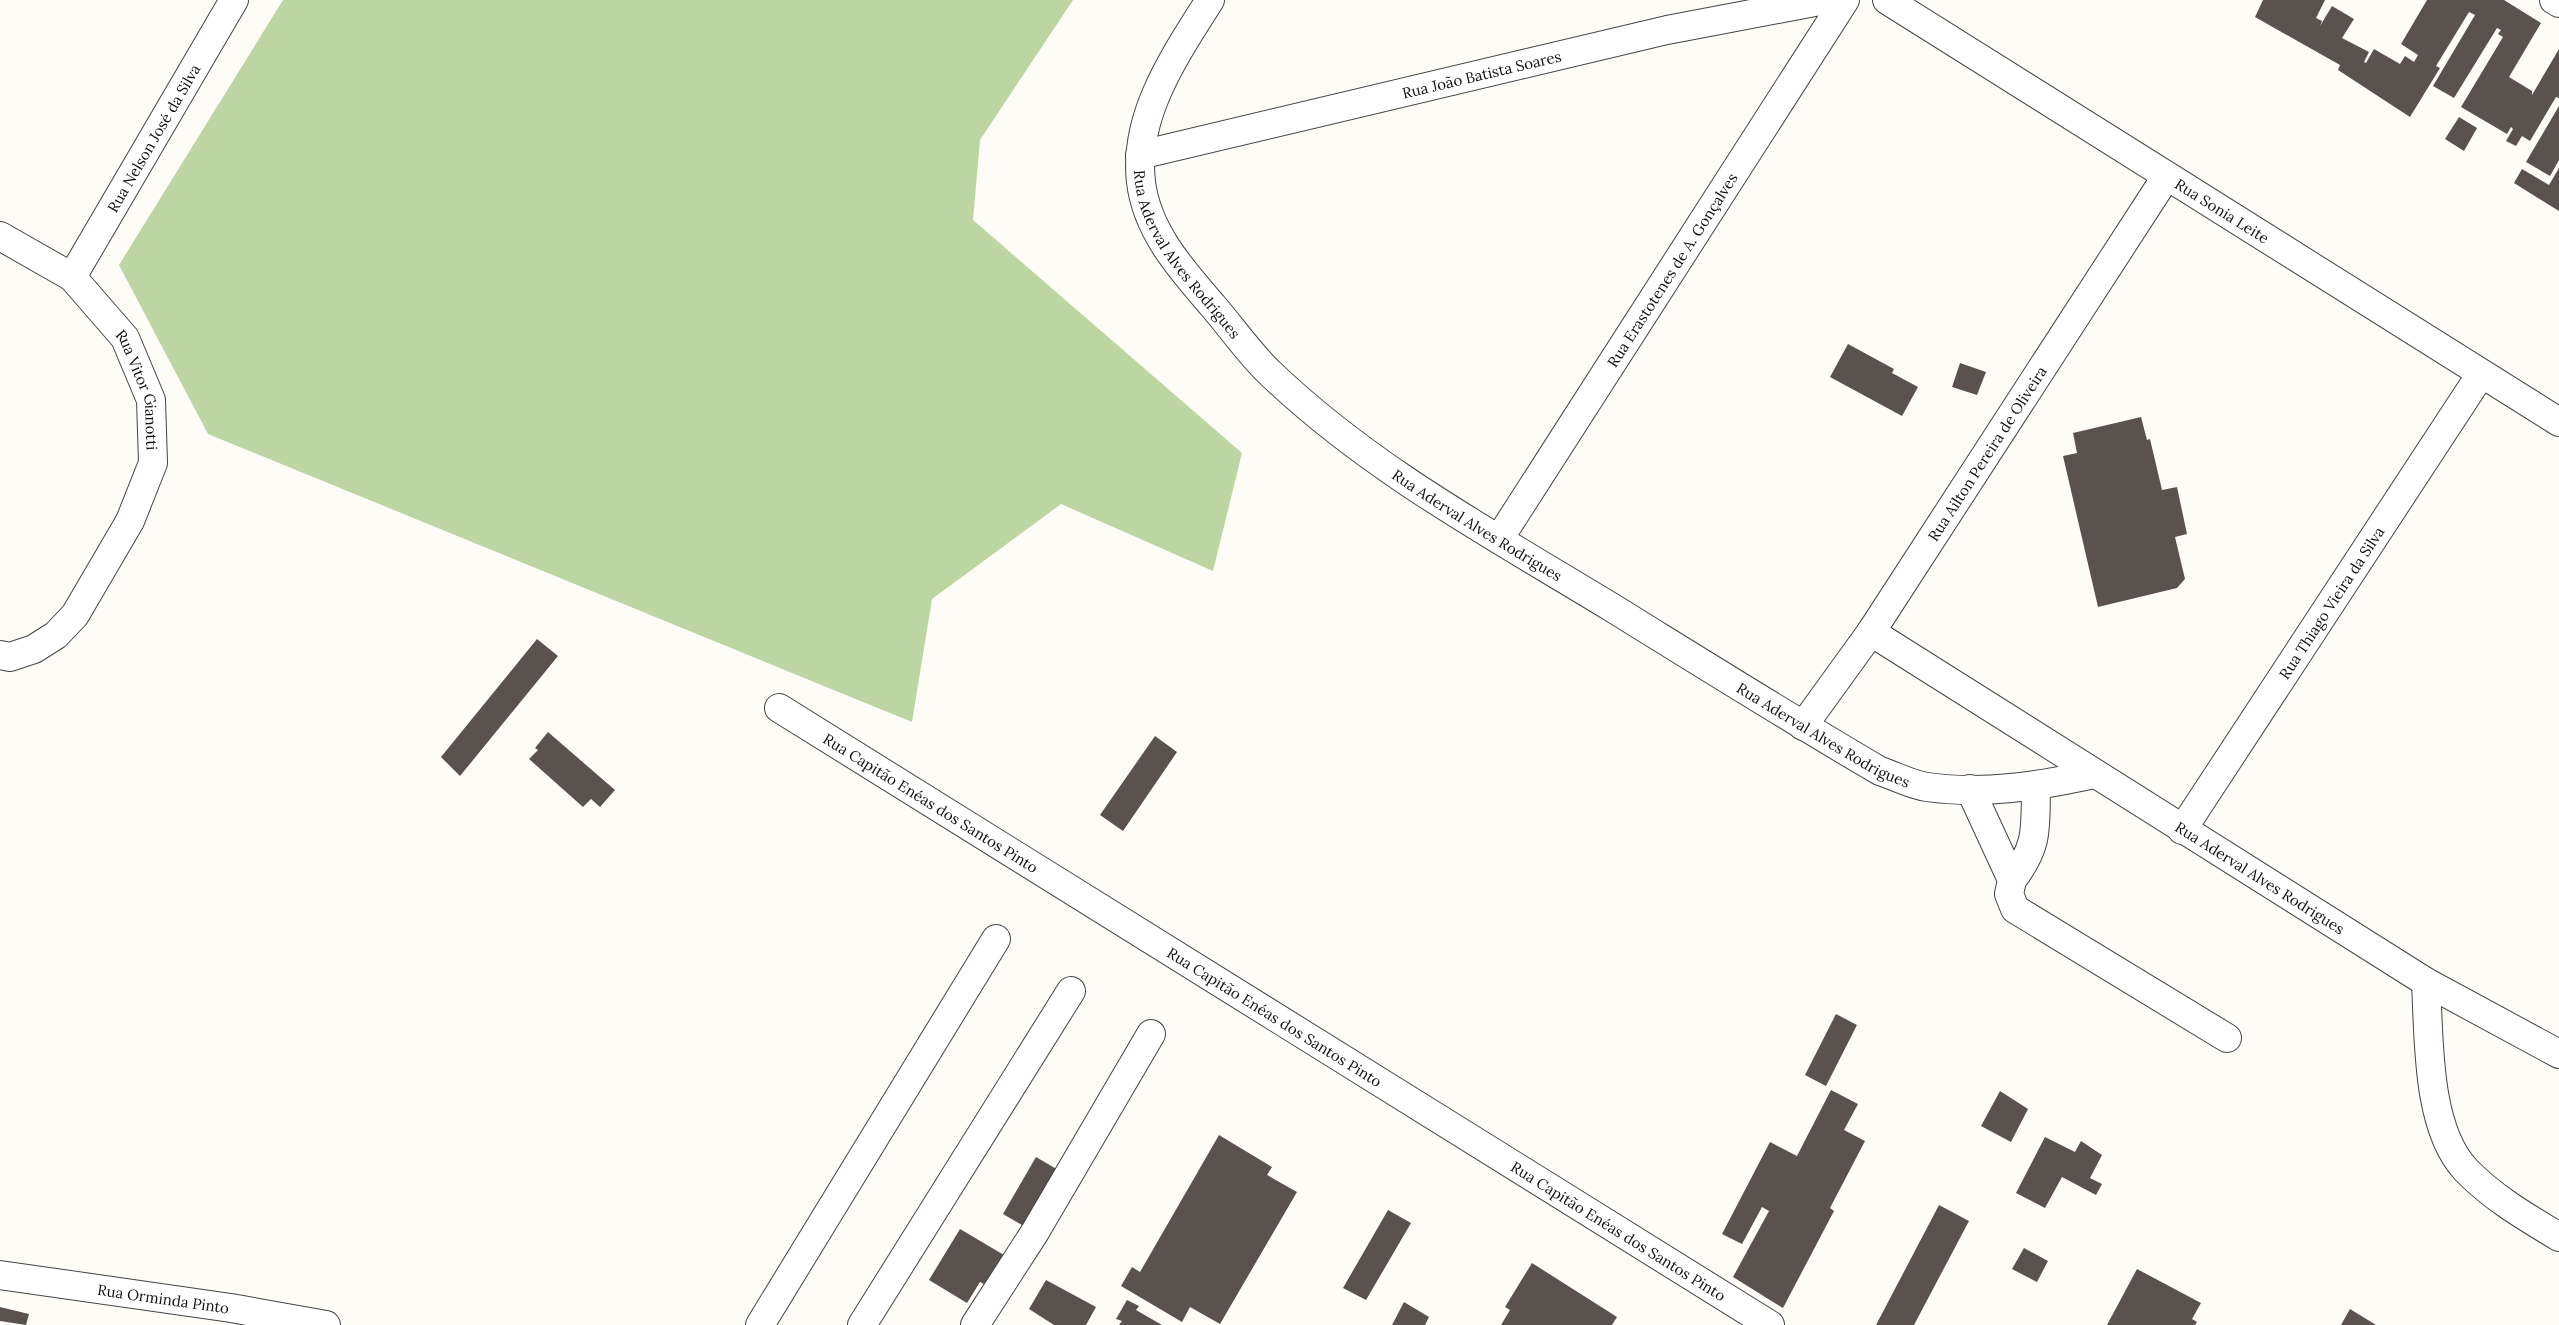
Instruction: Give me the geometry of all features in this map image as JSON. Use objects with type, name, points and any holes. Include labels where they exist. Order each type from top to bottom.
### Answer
[{"type":"street","name":"Rua Nelson José da Silva","points":[[72,276],[234,0]]},
{"type":"street","name":"Rua Aderval Alves Rodrigues","points":[[1210,0],[1158,91],[1146,121],[1140,155],[1141,184],[1149,215],[1164,244],[1184,272],[1268,370],[1344,436],[1426,496],[1880,771],[1925,787],[1970,789],[2036,787],[2094,774]]},
{"type":"street","name":"Rua João Batista Soares","points":[[1140,155],[1667,30],[1825,0]]},
{"type":"street","name":"Rua Erastotenes de A. Gonçalves","points":[[1499,539],[1845,0]]},
{"type":"street","name":"Rua Sonia Leite","points":[[1886,0],[2559,422]]},
{"type":"street","points":[[2554,0],[2559,4]]},
{"type":"street","name":"Rua Ailton Pereira de Oliveira","points":[[1803,726],[1871,632],[2166,177]]},
{"type":"street","name":"Rua Vitor Gianotti","points":[[0,236],[72,276],[126,338],[151,400],[153,463],[130,521],[75,615],[56,635],[34,649],[10,657],[0,655]]},
{"type":"street","name":"Rua Thiago Vieira da Silva","points":[[2182,830],[2481,374]]},
{"type":"street","name":"Rua Aderval Alves Rodrigues","points":[[1871,632],[2182,830],[2426,982],[2559,1054]]},
{"type":"street","name":"Rua Capitão Enéas dos Santos Pinto","points":[[780,708],[1770,1325]]},
{"type":"street","points":[[2036,787],[2034,844],[2025,864],[2012,880],[2009,894],[2015,909],[2227,1038]]},
{"type":"street","points":[[1970,789],[2012,880]]},
{"type":"street","points":[[760,1325],[996,939]]},
{"type":"street","points":[[2426,982],[2433,1090],[2444,1133],[2465,1168],[2504,1204],[2559,1238]]},
{"type":"street","points":[[862,1325],[1072,991]]},
{"type":"street","points":[[975,1325],[1035,1232],[1151,1034]]},
{"type":"street","name":"Rua Orminda Pinto","points":[[0,1275],[312,1324]]},
{"type":"green space","points":[[283,0],[1073,0],[980,140],[973,220],[1242,453],[1213,571],[1061,504],[932,599],[912,722],[208,434],[119,265]]},
{"type":"building","points":[[2263,0],[2325,0],[2316,18],[2322,21],[2320,26],[2332,6],[2354,19],[2342,38],[2369,52],[2364,62],[2366,63],[2374,49],[2400,64],[2405,56],[2414,62],[2418,55],[2401,44],[2427,0],[2504,0],[2541,23],[2509,77],[2532,91],[2532,95],[2559,49],[2559,98],[2556,97],[2530,141],[2522,136],[2516,146],[2506,141],[2513,129],[2511,127],[2507,134],[2461,107],[2503,37],[2498,34],[2501,30],[2497,28],[2454,98],[2433,86],[2475,15],[2469,12],[2436,66],[2440,68],[2410,117],[2338,70],[2340,65],[2255,17]]},
{"type":"building","points":[[2559,106],[2559,160],[2550,176],[2526,162]]},
{"type":"building","points":[[2459,117],[2477,128],[2464,151],[2445,139]]},
{"type":"building","points":[[2559,168],[2559,211],[2514,183],[2522,169],[2549,185]]},
{"type":"building","points":[[1848,344],[1894,369],[1892,373],[1918,387],[1902,416],[1830,377]]},
{"type":"building","points":[[1960,363],[1986,372],[1977,395],[1952,387]]},
{"type":"building","points":[[2141,417],[2147,440],[2150,439],[2162,490],[2177,487],[2187,534],[2175,537],[2185,579],[2177,588],[2098,607],[2063,456],[2077,453],[2073,433]]},
{"type":"building","points":[[537,639],[558,656],[460,776],[441,757]]},
{"type":"building","points":[[548,732],[615,790],[600,807],[591,799],[583,807],[529,759],[538,750],[535,748]]},
{"type":"building","points":[[1155,736],[1177,752],[1123,831],[1100,815]]},
{"type":"building","points":[[1836,1014],[1857,1025],[1826,1086],[1805,1075]]},
{"type":"building","points":[[1831,1090],[1858,1104],[1844,1130],[1865,1141],[1830,1208],[1834,1211],[1783,1308],[1733,1277],[1769,1211],[1762,1207],[1742,1244],[1722,1234],[1770,1142],[1797,1156]]},
{"type":"building","points":[[2000,1091],[2028,1109],[2011,1142],[1981,1126]]},
{"type":"building","points":[[1219,1135],[1272,1167],[1267,1175],[1297,1192],[1220,1324],[1190,1307],[1182,1322],[1121,1286],[1132,1267],[1140,1272]]},
{"type":"building","points":[[2045,1137],[2075,1152],[2081,1141],[2102,1155],[2090,1178],[2102,1184],[2096,1195],[2062,1177],[2045,1208],[2016,1193]]},
{"type":"building","points":[[1036,1157],[1065,1174],[1032,1231],[1003,1214]]},
{"type":"building","points":[[1939,1205],[1969,1221],[1914,1325],[1876,1325]]},
{"type":"building","points":[[1388,1210],[1411,1223],[1366,1300],[1343,1288]]},
{"type":"building","points":[[960,1229],[1009,1258],[991,1288],[980,1282],[967,1303],[929,1280]]},
{"type":"building","points":[[2024,1248],[2048,1261],[2037,1282],[2012,1269]]},
{"type":"building","points":[[1532,1263],[1617,1317],[1612,1325],[1501,1325],[1510,1310],[1505,1307]]},
{"type":"building","points":[[2137,1269],[2201,1303],[2192,1319],[2197,1322],[2195,1325],[2107,1325]]},
{"type":"building","points":[[1046,1280],[1096,1307],[1086,1325],[1054,1325],[1029,1309]]},
{"type":"building","points":[[1127,1300],[1139,1306],[1136,1310],[1162,1325],[1119,1325],[1122,1321],[1116,1319]]},
{"type":"building","points":[[1404,1302],[1429,1317],[1425,1325],[1392,1325]]},
{"type":"building","points":[[0,1307],[29,1314],[26,1325],[0,1321]]},
{"type":"building","points":[[2350,1309],[2376,1325],[2341,1325]]}]
